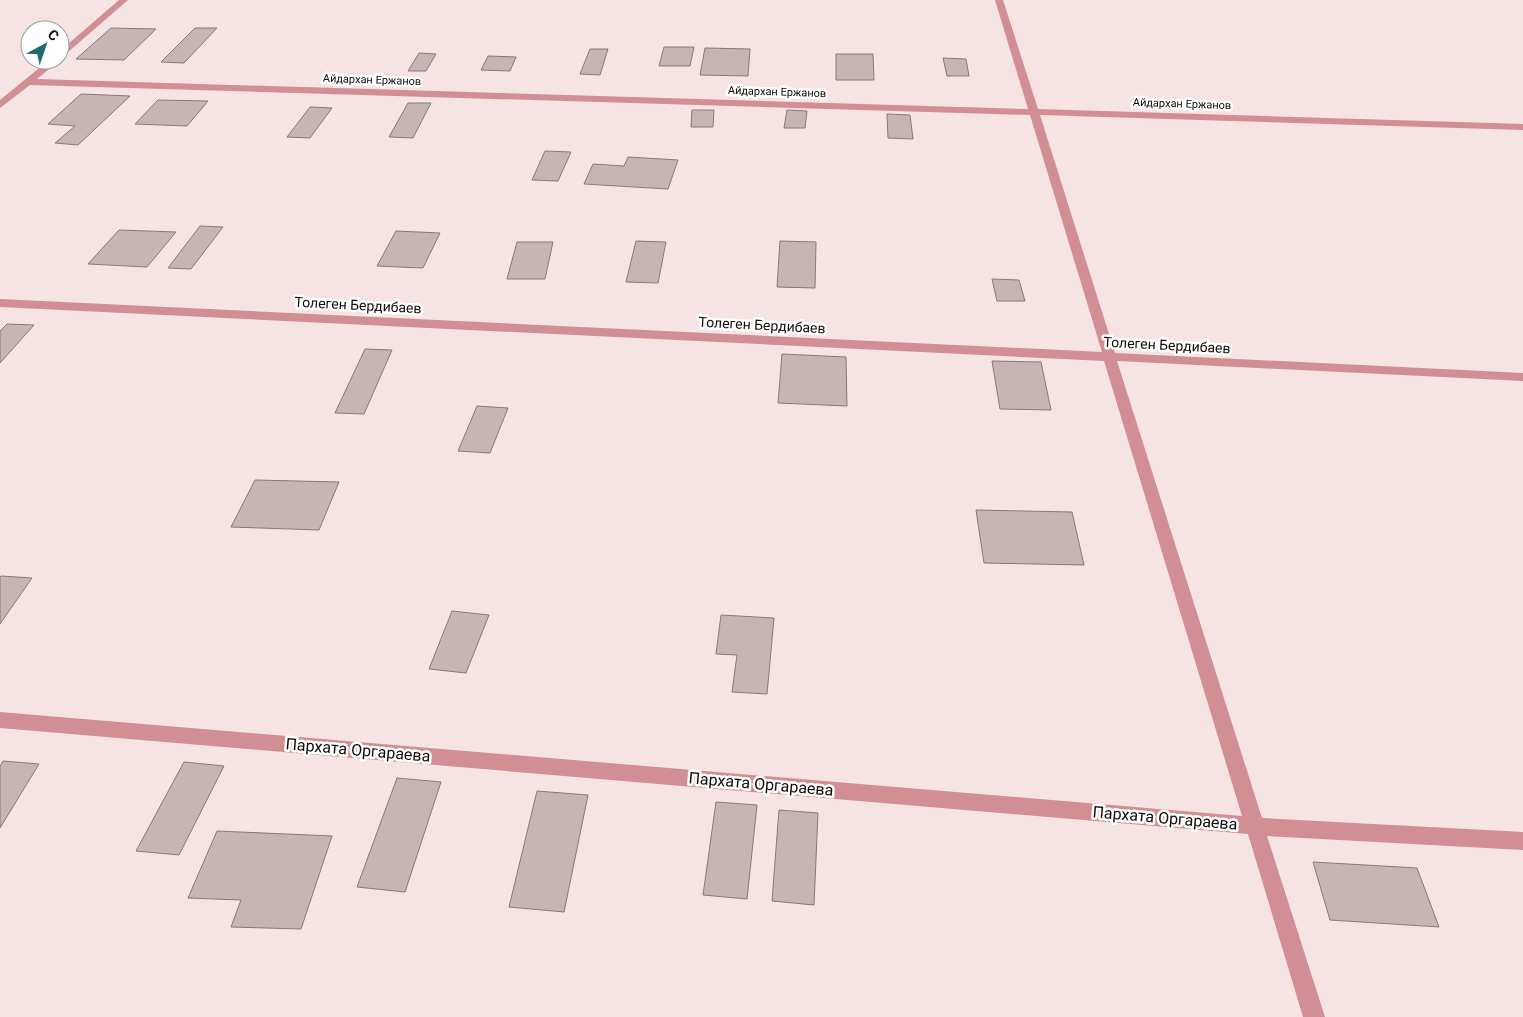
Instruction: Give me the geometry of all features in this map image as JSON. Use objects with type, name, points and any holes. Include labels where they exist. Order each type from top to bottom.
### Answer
[{"type":"street","points":[[70,47],[124,0]]},
{"type":"street","points":[[999,0],[1314,1017]]},
{"type":"street","points":[[0,106],[44,70]]},
{"type":"street","name":"Айдархан Ержанов","points":[[30,82],[1523,127]]},
{"type":"street","name":"Толеген Бердибаев","points":[[0,302],[1110,358],[1523,376]]},
{"type":"street","name":"Пархата Оргараева","points":[[0,720],[1255,826],[1523,841]]},
{"type":"building","points":[[111,28],[156,29],[124,60],[76,59]]},
{"type":"building","points":[[195,28],[217,28],[184,63],[161,62]]},
{"type":"building","points":[[664,47],[694,47],[690,66],[659,66]]},
{"type":"building","points":[[705,48],[750,49],[748,76],[700,75]]},
{"type":"building","points":[[590,49],[608,49],[600,75],[580,74]]},
{"type":"building","points":[[419,53],[436,54],[426,71],[408,71]]},
{"type":"building","points":[[836,54],[873,54],[874,80],[836,80]]},
{"type":"building","points":[[488,56],[516,57],[510,71],[481,70]]},
{"type":"building","points":[[943,58],[966,59],[969,76],[947,76]]},
{"type":"building","points":[[81,94],[130,96],[78,145],[55,143],[75,126],[48,124]]},
{"type":"building","points":[[158,100],[208,101],[187,126],[135,124]]},
{"type":"building","points":[[408,103],[431,103],[413,138],[389,137]]},
{"type":"building","points":[[310,107],[332,108],[310,138],[287,137]]},
{"type":"building","points":[[692,110],[714,110],[713,127],[691,127]]},
{"type":"building","points":[[787,110],[807,111],[805,128],[784,128]]},
{"type":"building","points":[[887,114],[910,115],[913,139],[888,138]]},
{"type":"building","points":[[545,151],[571,152],[558,181],[532,180]]},
{"type":"building","points":[[628,157],[678,160],[668,189],[584,184],[593,164],[624,166]]},
{"type":"building","points":[[200,226],[223,227],[191,269],[168,268]]},
{"type":"building","points":[[119,230],[176,232],[147,267],[88,264]]},
{"type":"building","points":[[396,231],[440,233],[423,268],[377,266]]},
{"type":"building","points":[[636,241],[666,242],[658,283],[626,282]]},
{"type":"building","points":[[780,241],[816,242],[815,288],[777,287]]},
{"type":"building","points":[[517,242],[553,242],[545,279],[507,279]]},
{"type":"building","points":[[992,279],[1019,280],[1025,301],[997,301]]},
{"type":"building","points":[[7,324],[34,325],[0,363],[0,331]]},
{"type":"building","points":[[365,349],[392,350],[364,414],[335,413]]},
{"type":"building","points":[[782,354],[846,357],[847,406],[778,403]]},
{"type":"building","points":[[992,361],[1041,362],[1051,410],[1000,409]]},
{"type":"building","points":[[477,406],[508,408],[490,453],[458,451]]},
{"type":"building","points":[[255,480],[339,482],[319,530],[231,527]]},
{"type":"building","points":[[976,510],[1072,512],[1084,565],[984,563]]},
{"type":"building","points":[[0,577],[32,578],[0,624]]},
{"type":"building","points":[[452,611],[489,615],[466,673],[429,669]]},
{"type":"building","points":[[721,615],[774,618],[767,694],[732,692],[737,655],[716,654]]},
{"type":"building","points":[[3,761],[39,764],[0,828],[0,766]]},
{"type":"building","points":[[184,762],[224,766],[179,855],[136,851]]},
{"type":"building","points":[[397,778],[441,782],[405,892],[357,887]]},
{"type":"building","points":[[537,791],[588,795],[564,912],[509,907]]},
{"type":"building","points":[[716,802],[757,805],[747,899],[703,895]]},
{"type":"building","points":[[779,810],[818,813],[814,905],[772,901]]},
{"type":"building","points":[[217,831],[332,836],[301,929],[231,927],[241,900],[188,898]]},
{"type":"building","points":[[1313,862],[1417,868],[1439,927],[1330,920]]}]
